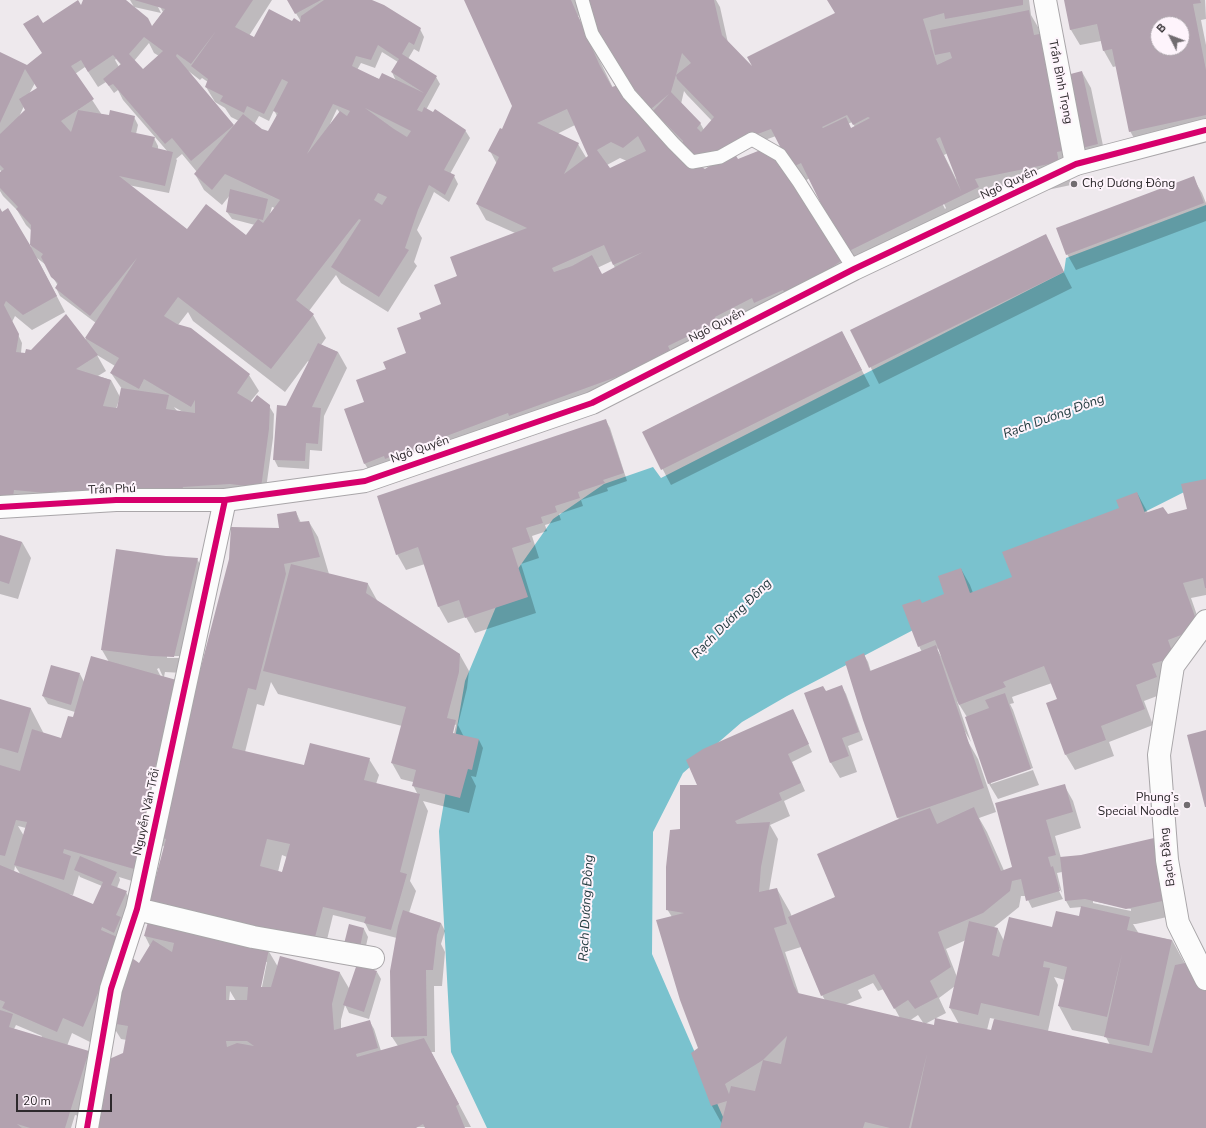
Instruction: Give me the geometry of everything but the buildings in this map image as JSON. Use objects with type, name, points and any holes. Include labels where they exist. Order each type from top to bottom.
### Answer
[{"type":"street","name":"Trần Bình Trọng","points":[[1045,0],[1076,164]]},
{"type":"street","name":"Ngô Quyền","points":[[225,500],[365,480],[592,402],[854,269],[1076,164],[1206,130]]},
{"type":"street","name":"Trần Phú","points":[[0,507],[116,500],[225,500]]},
{"type":"street","name":"Nguyễn Văn Trỗi","points":[[87,1128],[111,989],[137,909],[225,500]]},
{"type":"street","name":"Bạch Đằng","points":[[1206,621],[1173,666],[1159,756],[1167,860],[1178,923],[1206,979]]},
{"type":"street","points":[[137,909],[252,937],[373,958]]},
{"type":"lane","points":[[582,0],[592,34],[629,94],[692,162],[720,157],[752,139],[780,155],[799,182],[854,269]]},
{"type":"water","name":"Rạch Dương Đông","points":[[1206,205],[1206,481],[984,593],[787,696],[742,722],[683,773],[653,832],[652,954],[723,1117],[738,1128],[487,1128],[451,1052],[439,831],[465,681],[503,590],[553,519],[604,484],[653,467],[661,478],[1064,272],[1066,258]]},
{"type":"cycle path","points":[[0,507],[116,500],[225,500],[365,481],[592,403],[854,269],[1076,164],[1206,130]]},
{"type":"cycle path","points":[[87,1128],[111,989],[137,909],[225,500]]},
{"type":"place","name":"Chợ Dương Đông","points":[[1074,184]]},
{"type":"place","name":"Phung’s Special Noodle","points":[[1187,805]]}]
